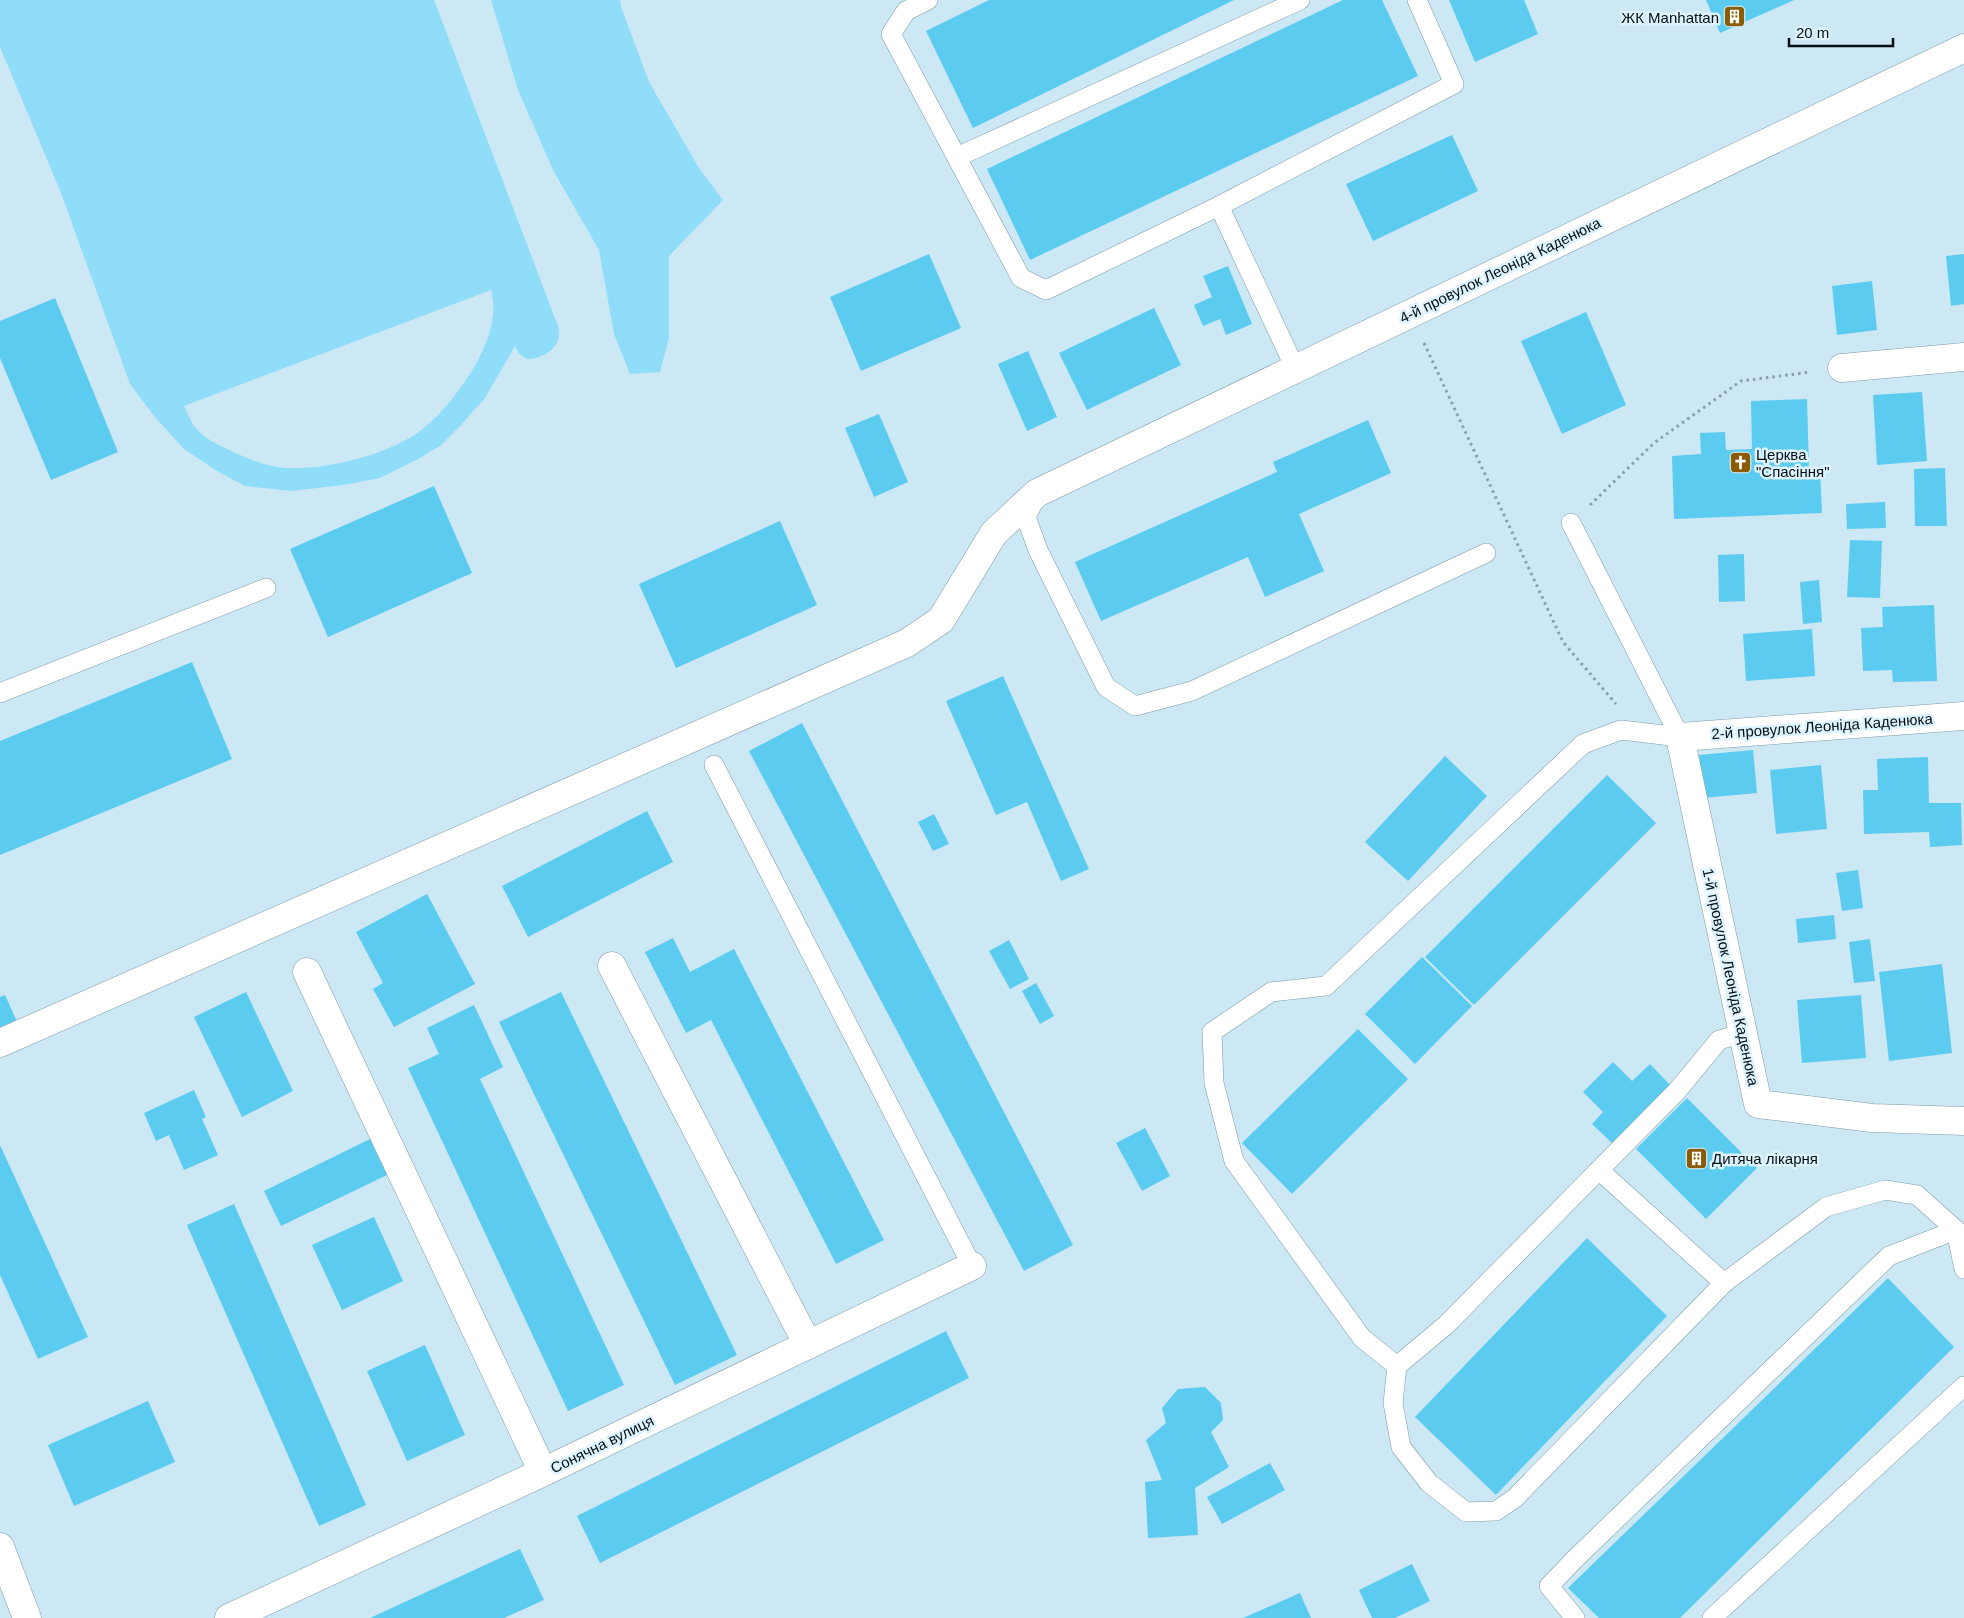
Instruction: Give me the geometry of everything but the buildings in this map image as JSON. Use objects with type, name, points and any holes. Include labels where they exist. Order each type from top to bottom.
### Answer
[{"type":"street","name":"4-й провулок Леоніда Каденюка","points":[[0,1042],[907,643],[941,620],[994,533],[1037,493],[1964,48]]},
{"type":"street","points":[[1842,368],[1964,357]]},
{"type":"street","name":"2-й провулок Леоніда Каденюка","points":[[1680,736],[1964,716]]},
{"type":"street","name":"1-й провулок Леоніда Каденюка","points":[[1680,736],[1758,1104],[1872,1118],[1964,1121]]},
{"type":"street","points":[[612,966],[808,1345]]},
{"type":"street","points":[[307,972],[543,1472]]},
{"type":"street","name":"Сонячна вулиця","points":[[229,1618],[543,1472],[972,1266]]},
{"type":"street","points":[[0,1547],[28,1618]]},
{"type":"lane","points":[[928,0],[906,11],[891,34],[1021,278],[1046,290],[1219,206],[1454,84],[1417,0]]},
{"type":"lane","points":[[957,157],[1300,0]]},
{"type":"lane","points":[[1219,206],[1295,368]]},
{"type":"lane","points":[[1037,493],[1026,517],[1038,550],[1106,687],[1135,706],[1192,691],[1486,553]]},
{"type":"lane","points":[[1571,523],[1680,736]]},
{"type":"lane","points":[[0,694],[266,588]]},
{"type":"lane","points":[[1397,1366],[1362,1338],[1234,1161],[1214,1083],[1212,1032],[1271,992],[1326,986],[1583,744],[1621,730],[1680,736]]},
{"type":"lane","points":[[714,765],[972,1266]]},
{"type":"lane","points":[[1743,1034],[1719,1040],[1677,1091],[1446,1325],[1397,1366],[1392,1403],[1401,1447],[1429,1483],[1466,1512],[1496,1510],[1515,1498],[1724,1283],[1826,1207],[1885,1190],[1917,1195],[1956,1230],[1964,1269]]},
{"type":"lane","points":[[1599,1170],[1724,1283]]},
{"type":"lane","points":[[1576,1618],[1549,1586],[1569,1565],[1889,1256],[1956,1230]]},
{"type":"lane","points":[[1712,1618],[1964,1386]]},
{"type":"path","points":[[1410,313],[1563,642],[1641,733]]},
{"type":"path","points":[[1571,523],[1654,444],[1742,381],[1842,368]]},
{"type":"shaded area","points":[[0,0],[434,0],[558,326],[559,333],[556,345],[552,350],[540,357],[527,359],[519,354],[515,346],[485,398],[440,446],[380,478],[343,485],[291,491],[245,486],[217,471],[184,449],[154,416],[130,384],[61,193],[0,47]],"holes":[[[491,290],[493,318],[489,336],[477,362],[462,386],[431,422],[401,443],[383,451],[323,466],[304,468],[271,466],[220,446],[207,438],[193,424],[184,406]]]},
{"type":"shaded area","points":[[491,0],[620,0],[649,82],[699,168],[723,200],[669,256],[669,338],[660,372],[630,374],[614,334],[599,250],[553,170],[518,90]]},
{"type":"place","name":"ЖК Manhattan","points":[[1735,17]]},
{"type":"place","name":"Церква \"Спасіння\"","points":[[1740,463]]},
{"type":"place","name":"Дитяча лікарня","points":[[1696,1158]]}]
